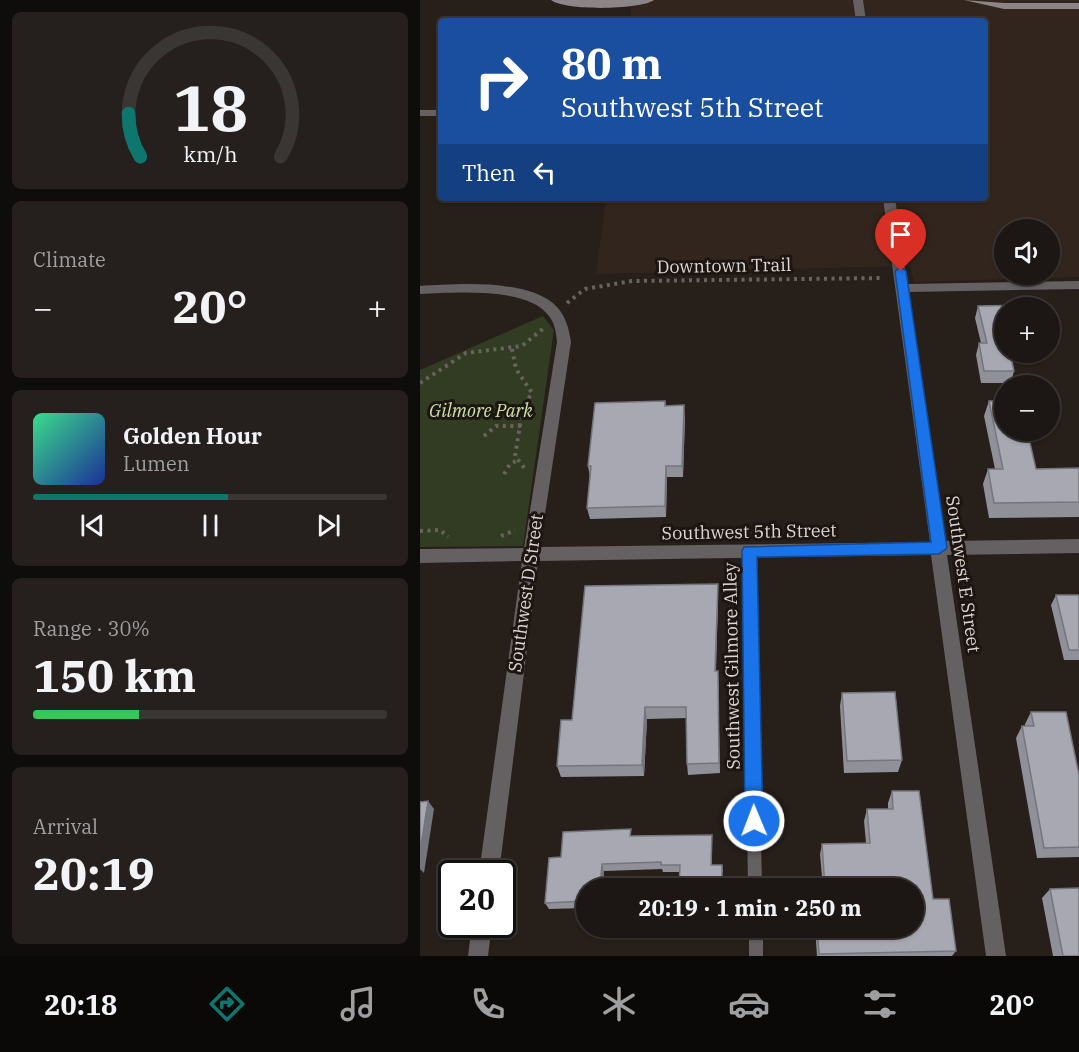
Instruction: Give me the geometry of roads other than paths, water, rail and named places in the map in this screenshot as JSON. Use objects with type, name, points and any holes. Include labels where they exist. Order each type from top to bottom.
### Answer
[{"type":"main road","points":[[556,0],[567,4],[638,3],[648,0]]},
{"type":"main road","points":[[961,0],[1004,6],[1079,6]]},
{"type":"street","points":[[858,0],[861,18]]},
{"type":"street","points":[[420,113],[438,113]]},
{"type":"street","name":"Southwest E Street","points":[[889,201],[996,956]]},
{"type":"street","points":[[903,288],[1079,285]]},
{"type":"street","name":"Southwest D Street","points":[[420,290],[496,289],[523,294],[556,315],[561,324],[564,342],[531,554],[491,860]]},
{"type":"street","name":"Southwest 5th Street","points":[[420,556],[1079,546]]},
{"type":"street","points":[[478,956],[480,938]]},
{"type":"lane","name":"Southwest Gilmore Alley","points":[[749,551],[755,878]]},
{"type":"lane","points":[[756,938],[756,956]]},
{"type":"park label","name":"Gilmore Park","points":[[481,411]]}]
